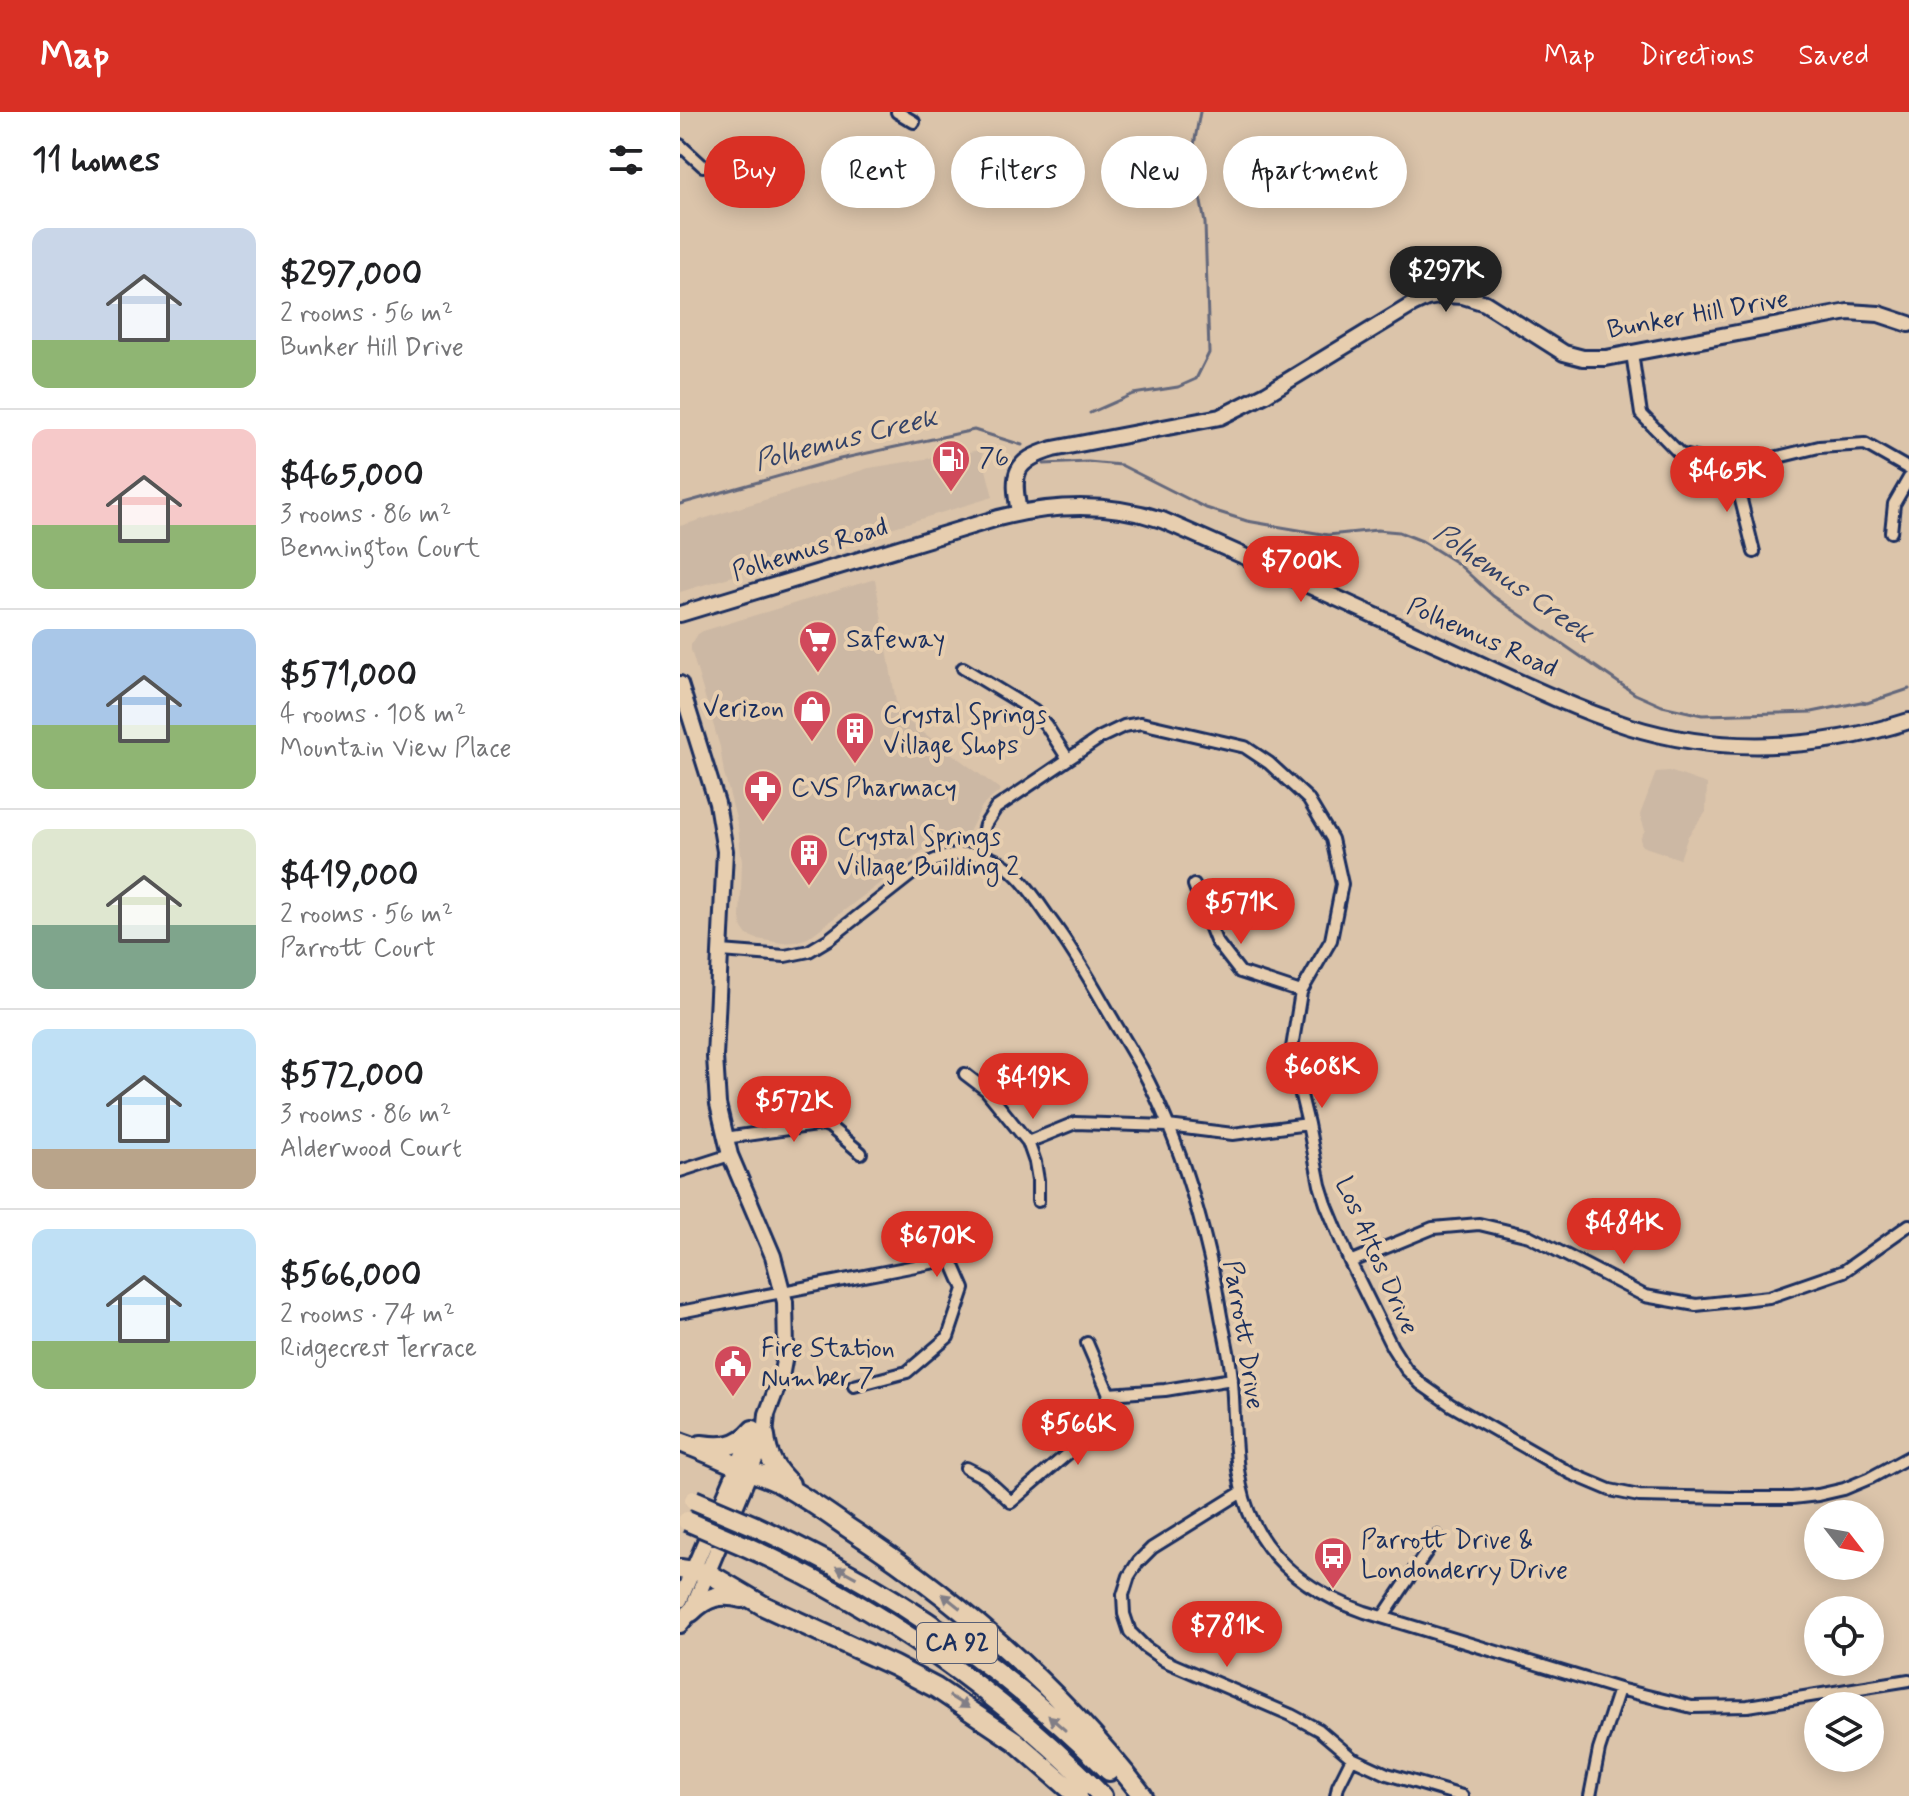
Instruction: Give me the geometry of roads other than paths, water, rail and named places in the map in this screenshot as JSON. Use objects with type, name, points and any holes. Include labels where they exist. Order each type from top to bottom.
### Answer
[{"type":"highway","points":[[680,1442],[729,1446],[759,1433],[772,1464],[803,1498]]},
{"type":"highway","points":[[680,1442],[778,1483],[906,1567],[984,1629],[1032,1673],[1067,1708],[1143,1796]]},
{"type":"highway","name":"CA 92","points":[[687,1497],[824,1560],[962,1646],[1053,1719],[1134,1796]]},
{"type":"highway","name":"CA 92","points":[[683,1520],[745,1546],[836,1592],[934,1653],[1025,1724],[1102,1796]]},
{"type":"highway","points":[[693,1572],[936,1688],[1015,1741],[1078,1796]]},
{"type":"highway","points":[[684,1612],[717,1595],[764,1606]]},
{"type":"street","points":[[897,112],[914,122]]},
{"type":"street","points":[[680,145],[703,166]]},
{"type":"street","name":"Bunker Hill Drive","points":[[1019,512],[1017,475],[1034,455],[1220,417],[1266,394],[1383,321],[1427,298],[1463,296],[1485,303],[1564,353],[1583,358],[1606,358],[1848,312],[1879,314],[1909,324]]},
{"type":"street","points":[[1632,353],[1641,414],[1680,454],[1733,468],[1819,447],[1865,444],[1909,469]]},
{"type":"street","points":[[1733,468],[1754,552]]},
{"type":"street","points":[[1891,532],[1894,504],[1909,478]]},
{"type":"street","name":"Polhemus Road","points":[[680,614],[1019,512],[1085,506],[1126,510],[1162,520],[1569,704],[1647,731],[1746,746],[1787,745],[1852,737],[1909,721]]},
{"type":"street","points":[[963,668],[1034,711],[1068,759]]},
{"type":"street","points":[[680,684],[717,803],[723,833],[726,869],[715,1071],[718,1104],[730,1155],[773,1256],[783,1291],[787,1324],[781,1377],[744,1469],[693,1572],[684,1612]]},
{"type":"street","name":"Los Altos Drive","points":[[978,854],[985,825],[996,808],[1101,737],[1124,726],[1141,723],[1245,747],[1269,763],[1308,799],[1332,839],[1342,884],[1331,940],[1301,992],[1291,1054],[1320,1185],[1350,1262],[1406,1369],[1451,1405],[1572,1474],[1591,1483],[1639,1496],[1689,1499],[1818,1495],[1844,1489],[1909,1457]]},
{"type":"street","points":[[721,951],[785,956],[809,951],[928,862],[948,854],[978,854]]},
{"type":"street","name":"Parrott Drive","points":[[978,854],[999,862],[1016,874],[1071,947],[1143,1070],[1168,1126],[1199,1217],[1219,1301],[1232,1379],[1242,1492],[1254,1524],[1272,1552],[1293,1574],[1343,1604],[1619,1689],[1692,1707],[1748,1706],[1909,1680]]},
{"type":"street","points":[[1194,885],[1216,941],[1240,972],[1301,992]]},
{"type":"street","points":[[965,1074],[986,1090],[1028,1142],[1035,1162],[1038,1201]]},
{"type":"street","points":[[1028,1142],[1075,1123],[1168,1126],[1233,1134],[1308,1124]]},
{"type":"street","points":[[725,1138],[823,1124],[861,1153]]},
{"type":"street","points":[[680,1171],[730,1155]]},
{"type":"street","points":[[1350,1262],[1433,1228],[1479,1224],[1529,1236],[1645,1296],[1696,1305],[1769,1297],[1844,1271],[1909,1225]]},
{"type":"street","points":[[680,1312],[951,1259],[964,1289],[948,1337],[907,1372],[854,1386]]},
{"type":"street","points":[[966,1468],[984,1477],[1011,1502],[1094,1431],[1109,1394],[1087,1343]]},
{"type":"street","points":[[1109,1394],[1165,1390],[1232,1379]]},
{"type":"street","points":[[1242,1492],[1152,1548],[1138,1562],[1129,1576],[1123,1595],[1124,1614],[1130,1632],[1165,1661],[1319,1730],[1352,1758],[1387,1774],[1462,1796]]},
{"type":"street","points":[[1383,1617],[1437,1536]]},
{"type":"street","points":[[1590,1796],[1599,1750],[1619,1689]]},
{"type":"street","points":[[1336,1796],[1352,1758]]},
{"type":"waterway","points":[[1090,413],[1133,394],[1178,387],[1196,379],[1209,353],[1205,223],[1192,156],[1200,112]]},
{"type":"waterway","name":"Polhemus Creek","points":[[680,504],[840,459],[974,430],[1022,445]]},
{"type":"waterway","name":"Polhemus Creek","points":[[1044,464],[1088,462],[1121,465],[1206,508],[1247,521],[1328,535],[1377,530],[1399,532],[1422,541],[1457,563],[1493,596],[1635,694],[1662,706],[1702,715],[1812,712],[1867,703],[1909,689]]},
{"type":"place","name":"76","points":[[951,493]]},
{"type":"place","name":"Safeway","points":[[818,674]]},
{"type":"place","name":"Verizon","points":[[812,743]]},
{"type":"place","name":"Crystal Springs Village Shops","points":[[855,765]]},
{"type":"place","name":"CVS Pharmacy","points":[[763,823]]},
{"type":"place","name":"Crystal Springs Village Building 2","points":[[809,887]]},
{"type":"place","name":"Fire Station Number 7","points":[[733,1398]]},
{"type":"place","name":"Parrott Drive & Londonderry Drive","points":[[1333,1590]]}]
